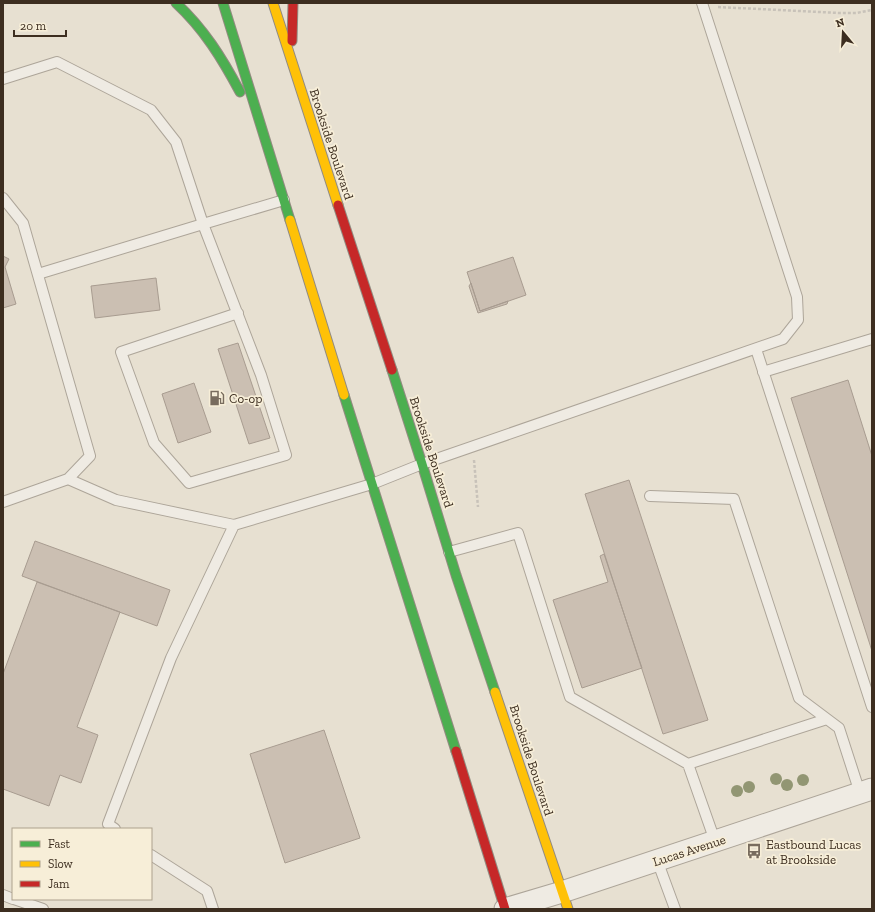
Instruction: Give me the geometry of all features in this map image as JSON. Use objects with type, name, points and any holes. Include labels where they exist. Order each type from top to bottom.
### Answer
[{"type":"main road","points":[[176,3],[192,18],[216,49],[228,68],[267,146]]},
{"type":"main road","points":[[223,3],[505,909]]},
{"type":"main road","name":"Brookside Boulevard","points":[[273,3],[450,552],[565,900]]},
{"type":"main road","points":[[292,60],[293,3]]},
{"type":"street","name":"Lucas Avenue","points":[[505,909],[565,900],[656,860],[866,791]]},
{"type":"lane","points":[[68,479],[116,500],[234,525],[372,484],[473,446],[783,339],[798,320],[797,297],[702,3]]},
{"type":"lane","points":[[3,79],[57,62],[151,110],[176,142],[203,224],[238,313],[261,375],[286,455],[190,483],[154,443],[121,352],[238,313]]},
{"type":"lane","points":[[3,198],[23,223],[90,456],[68,479],[3,502]]},
{"type":"lane","points":[[38,274],[284,200]]},
{"type":"lane","points":[[763,372],[872,339]]},
{"type":"lane","points":[[756,349],[872,706]]},
{"type":"lane","points":[[650,496],[734,499],[799,698],[839,728],[866,791]]},
{"type":"lane","points":[[114,828],[108,824],[171,658],[234,525]]},
{"type":"lane","points":[[450,552],[518,532],[570,697],[688,764],[715,841]]},
{"type":"lane","points":[[688,764],[827,719]]},
{"type":"lane","points":[[152,856],[207,891],[213,909]]},
{"type":"lane","points":[[656,860],[675,909]]},
{"type":"lane","points":[[16,900],[43,909]]},
{"type":"path","points":[[715,7],[840,13],[872,10]]},
{"type":"path","points":[[473,446],[478,507]]},
{"type":"building","points":[[3,256],[9,259],[5,267],[16,304],[3,308]]},
{"type":"building","points":[[513,257],[526,295],[480,311],[467,272]]},
{"type":"building","points":[[156,278],[160,310],[95,318],[91,286]]},
{"type":"building","points":[[471,283],[480,311],[508,301],[507,304],[478,313],[469,286]]},
{"type":"building","points":[[238,343],[270,438],[249,444],[218,349]]},
{"type":"building","points":[[848,380],[872,456],[872,651],[791,398]]},
{"type":"building","points":[[194,383],[211,432],[178,443],[162,394]]},
{"type":"building","points":[[629,480],[708,720],[663,734],[585,494]]},
{"type":"building","points":[[35,541],[170,590],[157,626],[22,576]]},
{"type":"building","points":[[604,554],[642,668],[582,688],[553,600],[608,582],[600,556]]},
{"type":"building","points":[[37,582],[120,612],[77,727],[98,735],[81,783],[60,775],[49,806],[3,789],[3,674]]},
{"type":"building","points":[[324,730],[360,838],[285,863],[250,754]]},
{"type":"traffic: fast","points":[[176,3],[212,44],[240,92]]},
{"type":"traffic: fast","points":[[223,3],[290,220]]},
{"type":"traffic: fast","points":[[392,370],[456,575],[495,692]]},
{"type":"traffic: fast","points":[[344,395],[456,751]]},
{"type":"traffic: slow","points":[[273,3],[338,205]]},
{"type":"traffic: slow","points":[[290,220],[344,395]]},
{"type":"traffic: slow","points":[[495,692],[568,909]]},
{"type":"traffic: jam","points":[[292,41],[293,3]]},
{"type":"traffic: jam","points":[[338,205],[392,370]]},
{"type":"traffic: jam","points":[[456,751],[505,909]]},
{"type":"place","name":"Co-op","points":[[217,398]]},
{"type":"place","name":"Eastbound Lucas at Brookside","points":[[754,851]]}]
